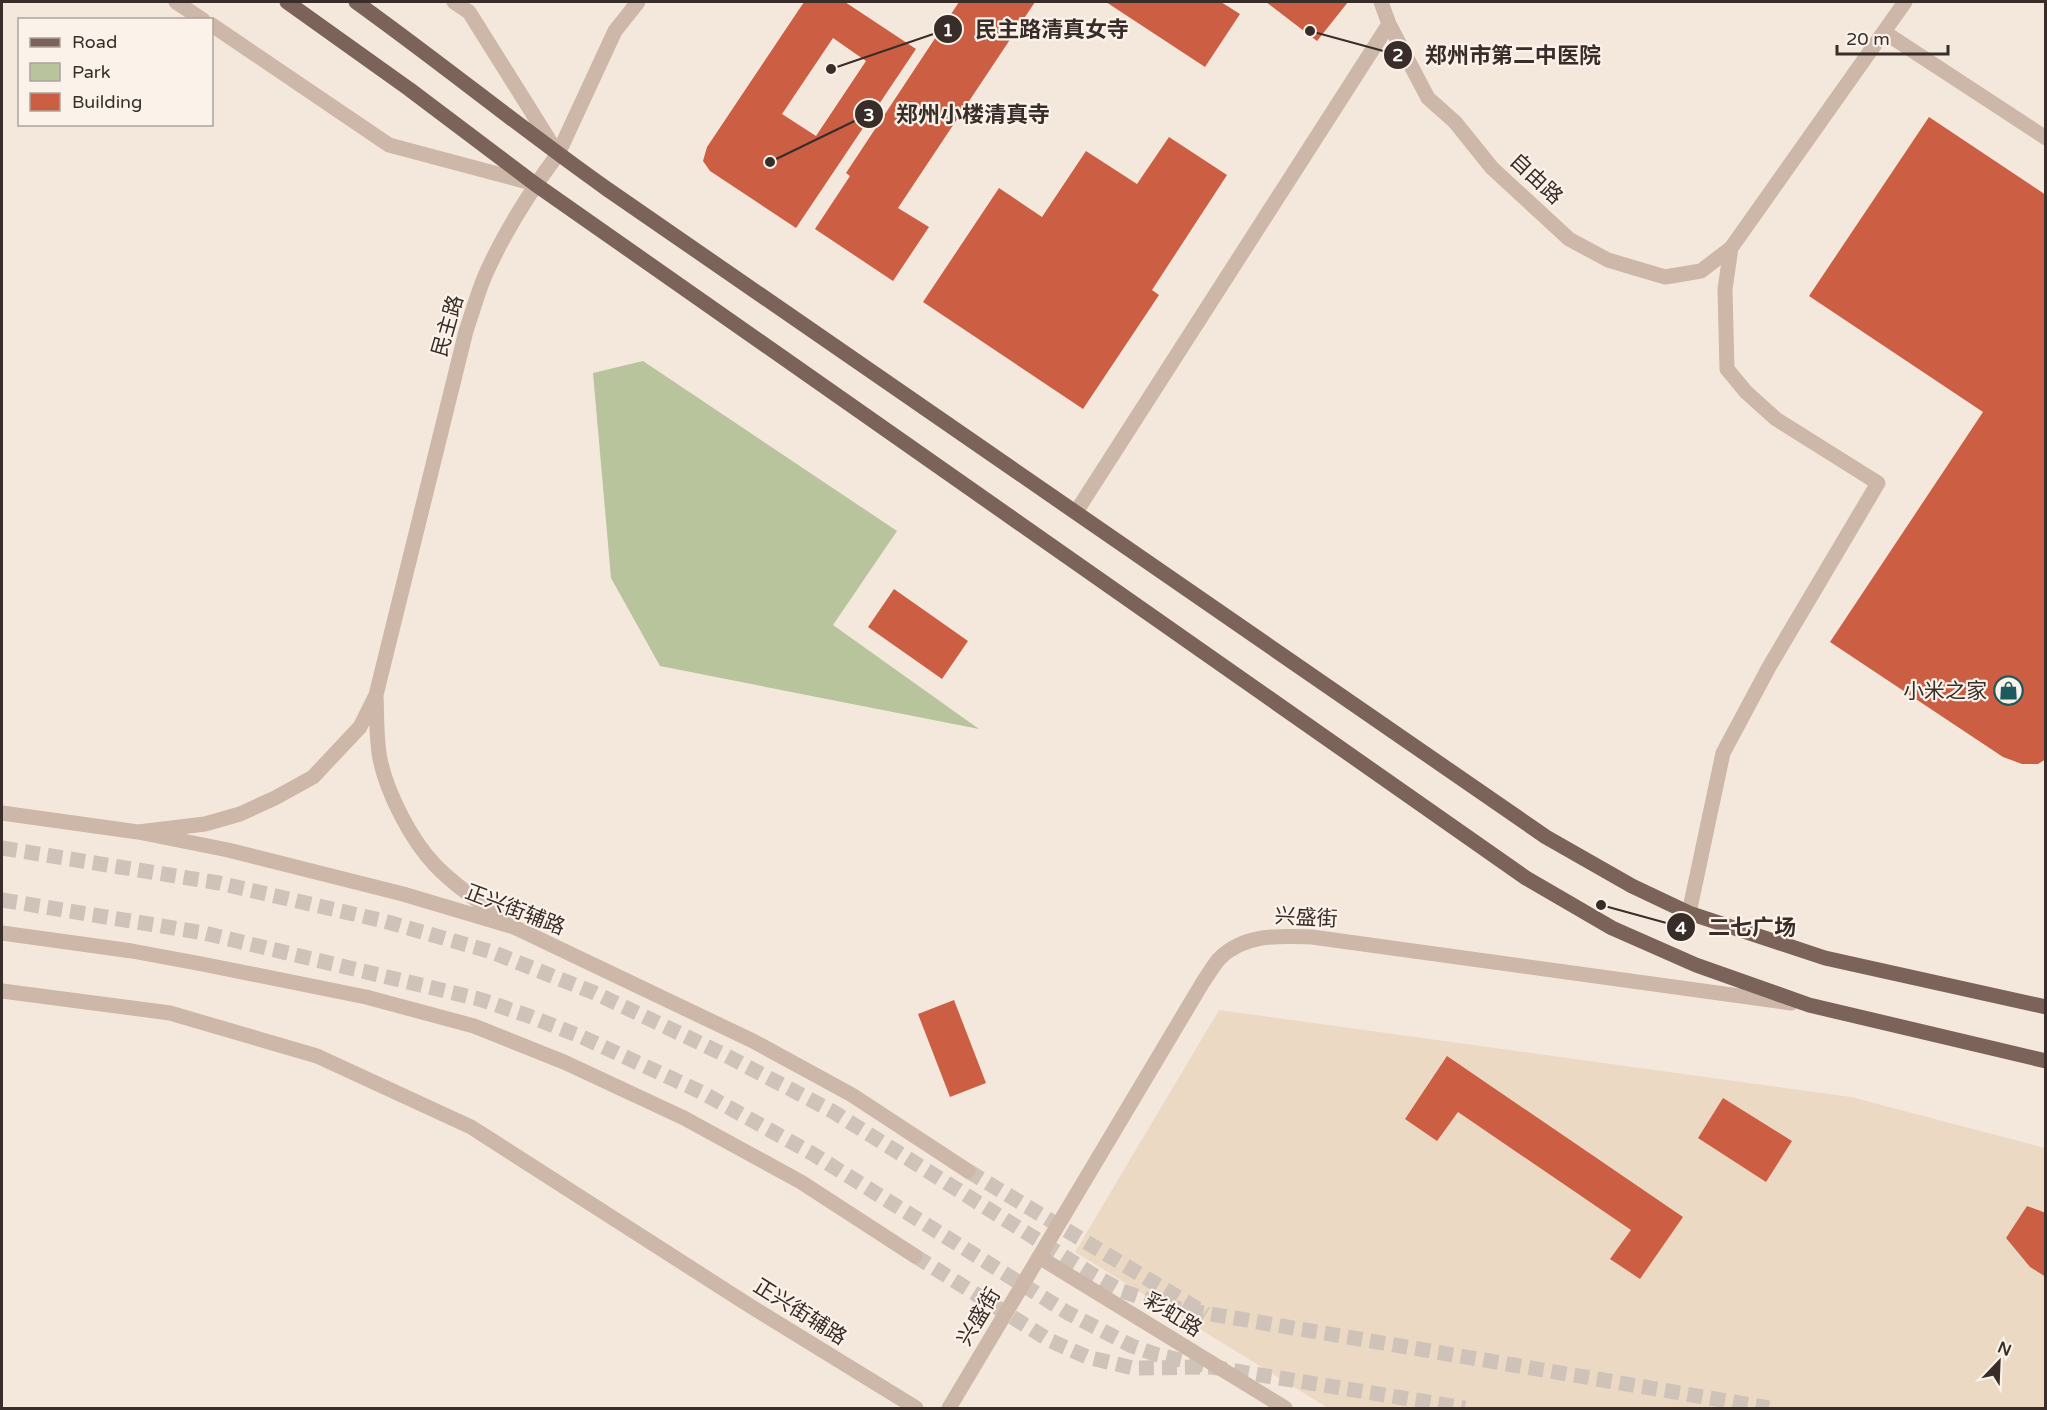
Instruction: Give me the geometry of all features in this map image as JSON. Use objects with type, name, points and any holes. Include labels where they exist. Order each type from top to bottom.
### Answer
[{"type":"main road","points":[[287,2],[409,89],[535,184],[1526,878],[1612,928],[1696,965],[1809,1005],[2046,1061]]},
{"type":"main road","points":[[356,2],[430,55],[558,154],[1546,837],[1632,886],[1689,913],[1825,958],[2046,1007]]},
{"type":"street","points":[[176,2],[200,18]]},
{"type":"street","points":[[454,2],[469,12],[558,154]]},
{"type":"street","name":"民主路","points":[[376,695],[466,331],[484,279],[507,230],[535,184],[558,154],[615,31],[638,2]]},
{"type":"street","name":"自由路","points":[[1380,2],[1428,98],[1455,122],[1492,168],[1569,238],[1608,260],[1665,277],[1701,271],[1731,248]]},
{"type":"street","points":[[1689,913],[1723,753],[1769,667],[1878,483],[1776,419],[1746,392],[1727,369],[1725,289],[1731,248],[1905,2]]},
{"type":"street","points":[[1076,512],[1389,24]]},
{"type":"street","points":[[213,26],[389,145],[535,184]]},
{"type":"street","points":[[1884,32],[2046,138]]},
{"type":"street","points":[[138,832],[205,824],[240,814],[313,777],[360,727],[376,695]]},
{"type":"street","points":[[376,695],[380,759],[391,794],[413,836],[435,865],[465,891],[514,927]]},
{"type":"street","name":"正兴街辅路","points":[[2,813],[138,832],[228,850],[381,888],[514,927],[753,1041],[852,1095],[968,1171]]},
{"type":"street","points":[[2,933],[132,951],[202,964],[366,997],[474,1026],[564,1062],[684,1118],[801,1182],[915,1256]]},
{"type":"street","name":"兴盛街","points":[[949,1408],[1218,960],[1234,947],[1254,939],[1275,935],[1312,937],[1809,1005]]},
{"type":"street","name":"正兴街辅路","points":[[2,991],[170,1013],[317,1056],[471,1127],[747,1304],[916,1408]]},
{"type":"street","name":"彩虹路","points":[[1039,1257],[1285,1408]]},
{"type":"green space","points":[[643,361],[897,531],[833,625],[979,729],[660,666],[611,578],[593,373]]},
{"type":"shaded area","points":[[1219,1010],[1851,1097],[2045,1148],[2045,1408],[1328,1408],[1075,1252]]},
{"type":"building","points":[[804,2],[845,2],[916,49],[796,228],[710,171],[703,161],[707,147]],"holes":[[[833,38],[866,61],[816,136],[782,114]]]},
{"type":"building","points":[[959,2],[1035,2],[898,208],[929,227],[893,281],[815,229],[850,176],[846,173]]},
{"type":"building","points":[[1106,2],[1221,2],[1240,14],[1205,67]]},
{"type":"building","points":[[1266,2],[1348,2],[1317,41]]},
{"type":"building","points":[[1929,117],[2046,195],[2046,759],[2038,764],[2022,764],[2003,757],[1830,642],[1983,412],[1809,296]]},
{"type":"building","points":[[1169,137],[1227,175],[1152,290],[1159,295],[1083,409],[923,302],[999,188],[1042,217],[1086,151],[1137,184]]},
{"type":"building","points":[[894,589],[968,641],[942,679],[868,627]]},
{"type":"building","points":[[954,1000],[986,1083],[950,1097],[918,1014]]},
{"type":"building","points":[[1447,1056],[1683,1217],[1640,1279],[1610,1259],[1631,1230],[1458,1112],[1437,1141],[1405,1119]]},
{"type":"building","points":[[1723,1098],[1792,1141],[1766,1182],[1698,1138]]},
{"type":"building","points":[[2027,1206],[2046,1213],[2046,1277],[2030,1267],[2006,1238]]},
{"type":"tunnel","points":[[2,848],[219,883],[384,921],[492,952],[595,993],[725,1055],[832,1111],[1092,1274],[1122,1291],[1169,1307],[1769,1408]]},
{"type":"tunnel","points":[[2,900],[204,933],[479,999],[529,1016],[582,1037],[701,1092],[813,1154],[1068,1313],[1132,1346],[1158,1355],[1211,1367],[1465,1408]]},
{"type":"tunnel","points":[[968,1171],[1206,1314]]},
{"type":"tunnel","points":[[915,1256],[1049,1340],[1087,1357],[1133,1368],[1211,1367]]},
{"type":"place","name":"郑州市第二中医院","points":[[1310,31]]},
{"type":"place","name":"民主路清真女寺","points":[[831,69]]},
{"type":"place","name":"郑州小楼清真寺","points":[[770,162]]},
{"type":"place","name":"小米之家","points":[[2008,691]]},
{"type":"place","name":"二七广场","points":[[1601,905]]}]
